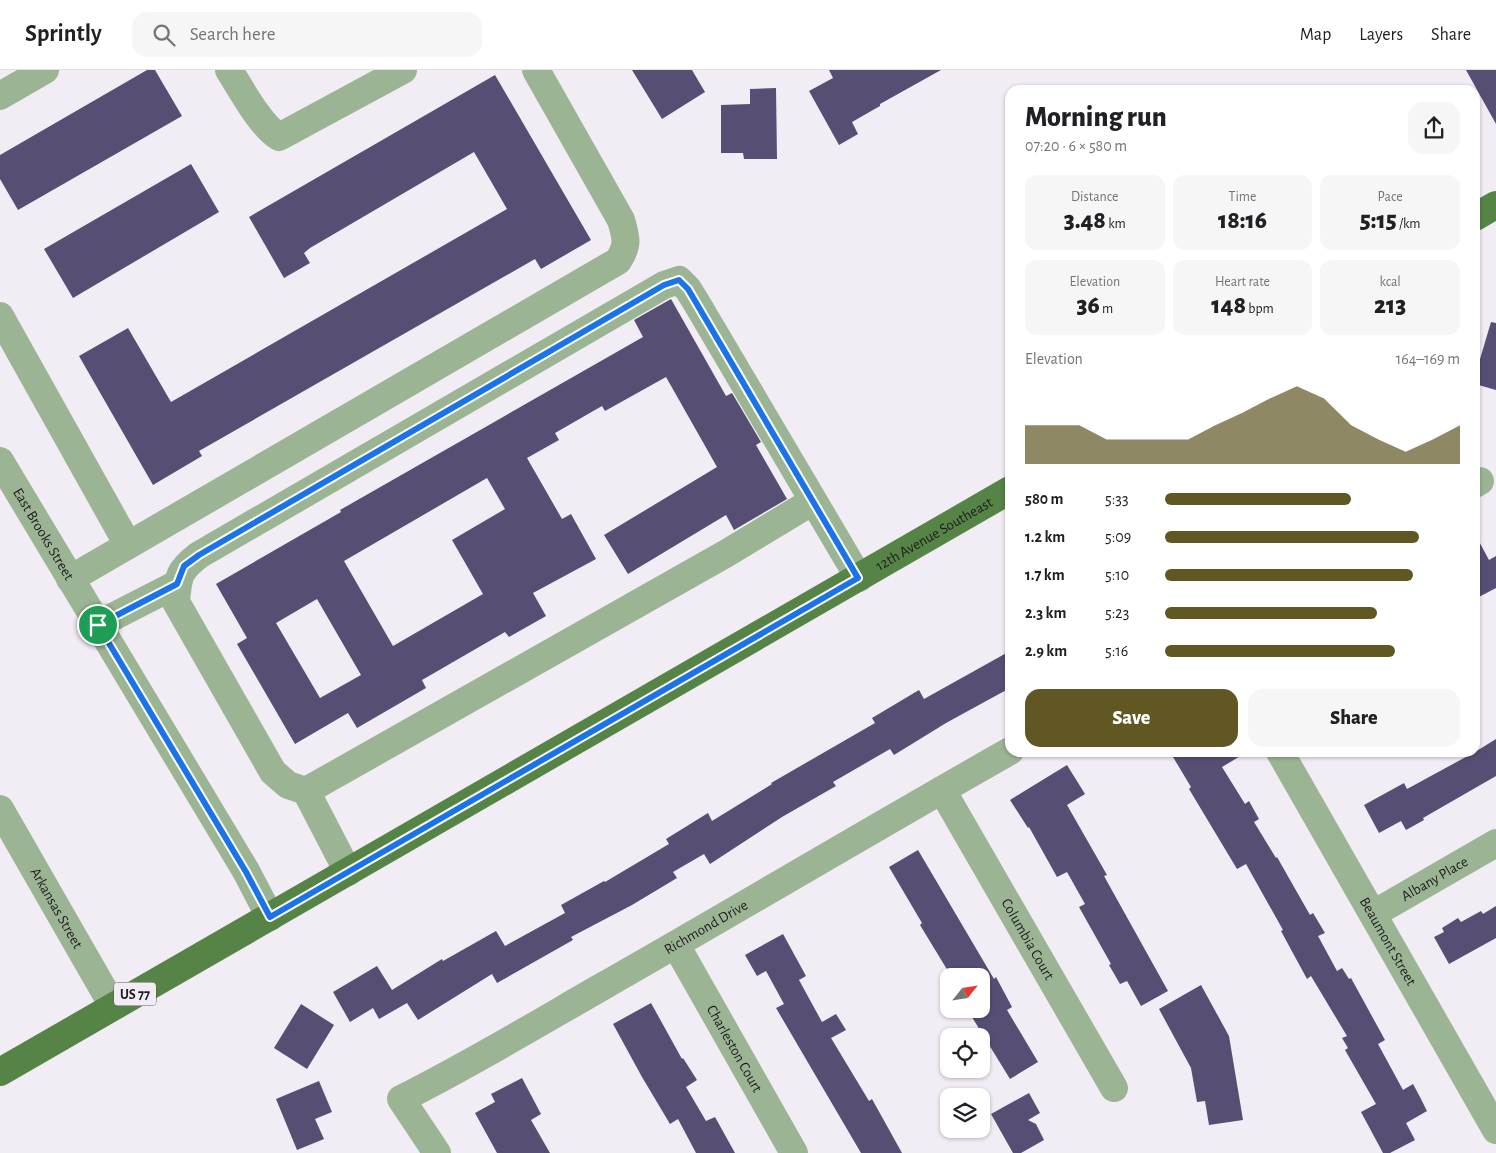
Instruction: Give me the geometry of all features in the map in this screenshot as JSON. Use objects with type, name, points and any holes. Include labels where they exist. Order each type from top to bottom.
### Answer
[{"type":"main road","points":[[1480,214],[1496,205]]},
{"type":"main road","name":"12th Avenue Southeast","points":[[0,1072],[1005,493]]},
{"type":"street","points":[[0,96],[45,70]]},
{"type":"street","points":[[229,70],[262,119],[273,133],[279,137],[403,70]]},
{"type":"street","points":[[70,579],[618,261],[625,250],[626,238],[621,220],[536,70]]},
{"type":"street","points":[[813,501],[727,552],[306,791],[288,786],[273,772],[176,602],[177,584],[184,566],[199,555],[664,285],[679,280],[688,289],[813,501],[858,578]]},
{"type":"street","points":[[0,316],[128,545]]},
{"type":"street","name":"East Brooks Street","points":[[0,461],[242,863],[270,917]]},
{"type":"street","points":[[98,625],[177,584]]},
{"type":"street","name":"Richmond Drive","points":[[437,1153],[401,1099],[444,1078],[1005,754]]},
{"type":"street","name":"Beaumont Street","points":[[1283,757],[1496,1130]]},
{"type":"street","name":"Columbia Court","points":[[942,790],[1114,1088]]},
{"type":"street","points":[[306,791],[348,872]]},
{"type":"street","name":"Arkansas Street","points":[[3,820],[113,1006]]},
{"type":"street","name":"Albany Place","points":[[1373,914],[1496,843]]},
{"type":"street","name":"Charleston Court","points":[[676,945],[794,1153]]},
{"type":"building","points":[[147,70],[155,70],[182,116],[18,210],[0,179],[0,155]]},
{"type":"building","points":[[632,70],[692,70],[705,92],[662,119]]},
{"type":"building","points":[[829,70],[941,70],[852,122],[858,134],[839,145],[809,91],[833,78]]},
{"type":"building","points":[[1466,70],[1496,70],[1496,124],[1480,95],[1480,85],[1474,85]]},
{"type":"building","points":[[495,75],[591,240],[541,269],[535,259],[199,451],[202,456],[153,485],[79,356],[128,328],[171,402],[507,209],[474,152],[310,248],[304,253],[310,263],[284,278],[249,217]]},
{"type":"building","points":[[776,88],[777,159],[744,159],[743,153],[721,153],[721,105],[750,104],[750,89]]},
{"type":"building","points":[[191,164],[219,212],[73,298],[44,249]]},
{"type":"building","points":[[671,299],[726,396],[732,393],[761,442],[756,445],[787,499],[734,530],[726,515],[628,574],[604,535],[717,467],[666,377],[605,411],[602,406],[555,433],[559,440],[527,458],[562,519],[571,514],[596,559],[533,593],[546,616],[509,637],[505,632],[422,680],[426,688],[357,728],[348,713],[295,744],[237,644],[247,638],[216,584],[341,512],[340,510],[643,337],[634,320]],"holes":[[[487,478],[505,509],[452,540],[483,594],[393,646],[344,561]],[[317,599],[361,675],[320,698],[276,623]]]},
{"type":"building","points":[[1491,322],[1496,323],[1496,390],[1480,385],[1480,359]]},
{"type":"building","points":[[1480,543],[1489,560],[1496,556],[1496,588],[1480,596]]},
{"type":"building","points":[[1005,654],[1005,691],[946,723],[894,755],[890,749],[833,782],[836,786],[782,817],[710,864],[704,854],[673,872],[677,878],[632,905],[571,937],[573,940],[497,983],[492,974],[418,1020],[407,1003],[379,1019],[373,1008],[350,1022],[333,992],[377,966],[392,990],[442,959],[443,961],[496,931],[505,946],[565,913],[561,905],[605,882],[669,844],[666,839],[708,813],[712,821],[771,783],[875,723],[872,718],[919,690],[924,699]]},
{"type":"building","points":[[1496,739],[1496,776],[1423,818],[1424,820],[1406,830],[1401,821],[1379,833],[1364,805],[1404,783],[1407,789],[1466,757],[1480,757],[1480,749]]},
{"type":"building","points":[[1173,757],[1239,757],[1222,767],[1245,804],[1249,801],[1259,819],[1254,822],[1277,857],[1310,915],[1313,913],[1325,933],[1318,936],[1337,971],[1342,968],[1349,979],[1351,978],[1385,1040],[1378,1044],[1403,1090],[1413,1084],[1427,1111],[1406,1123],[1415,1140],[1390,1153],[1383,1153],[1361,1112],[1376,1104],[1345,1050],[1348,1048],[1342,1038],[1347,1036],[1311,976],[1307,979],[1281,931],[1283,930],[1246,864],[1237,869],[1189,789],[1191,787]]},
{"type":"building","points":[[1067,765],[1085,794],[1067,805],[1107,875],[1104,876],[1168,991],[1141,1006],[1127,981],[1120,984],[1109,965],[1111,964],[1079,907],[1085,904],[1067,872],[1057,877],[1029,827],[1010,800]]},
{"type":"building","points":[[918,850],[988,968],[946,968],[920,925],[922,923],[889,867]]},
{"type":"building","points":[[1496,906],[1496,938],[1449,964],[1434,937],[1444,932],[1442,928],[1458,918],[1461,922],[1481,911],[1483,914]]},
{"type":"building","points":[[783,934],[806,976],[799,980],[822,1022],[836,1014],[846,1030],[831,1038],[869,1101],[872,1099],[902,1153],[861,1153],[776,1008],[784,1004],[766,971],[757,976],[745,955]]},
{"type":"building","points":[[990,972],[994,979],[996,977],[1012,1007],[1007,1010],[1038,1062],[1010,1079],[990,1046],[990,1028],[979,1028],[973,1018],[990,1018]]},
{"type":"building","points":[[1201,985],[1229,1036],[1243,1120],[1209,1125],[1205,1101],[1197,1102],[1191,1068],[1159,1009]]},
{"type":"building","points":[[651,1003],[682,1059],[697,1080],[686,1087],[706,1121],[715,1117],[735,1153],[696,1153],[678,1119],[670,1124],[642,1077],[613,1024]]},
{"type":"building","points":[[301,1004],[334,1025],[307,1069],[274,1048]]},
{"type":"building","points":[[522,1078],[541,1114],[531,1120],[550,1153],[497,1153],[475,1113],[495,1102],[491,1094]]},
{"type":"building","points":[[319,1081],[332,1112],[315,1119],[324,1139],[297,1150],[276,1099]]},
{"type":"building","points":[[1029,1093],[1040,1113],[1028,1120],[1036,1124],[1044,1140],[1021,1153],[1013,1153],[991,1114]]},
{"type":"route","points":[[679,280],[688,289],[858,578],[270,917],[246,872],[98,625],[177,584],[184,566],[199,555],[664,285],[679,280]]}]
